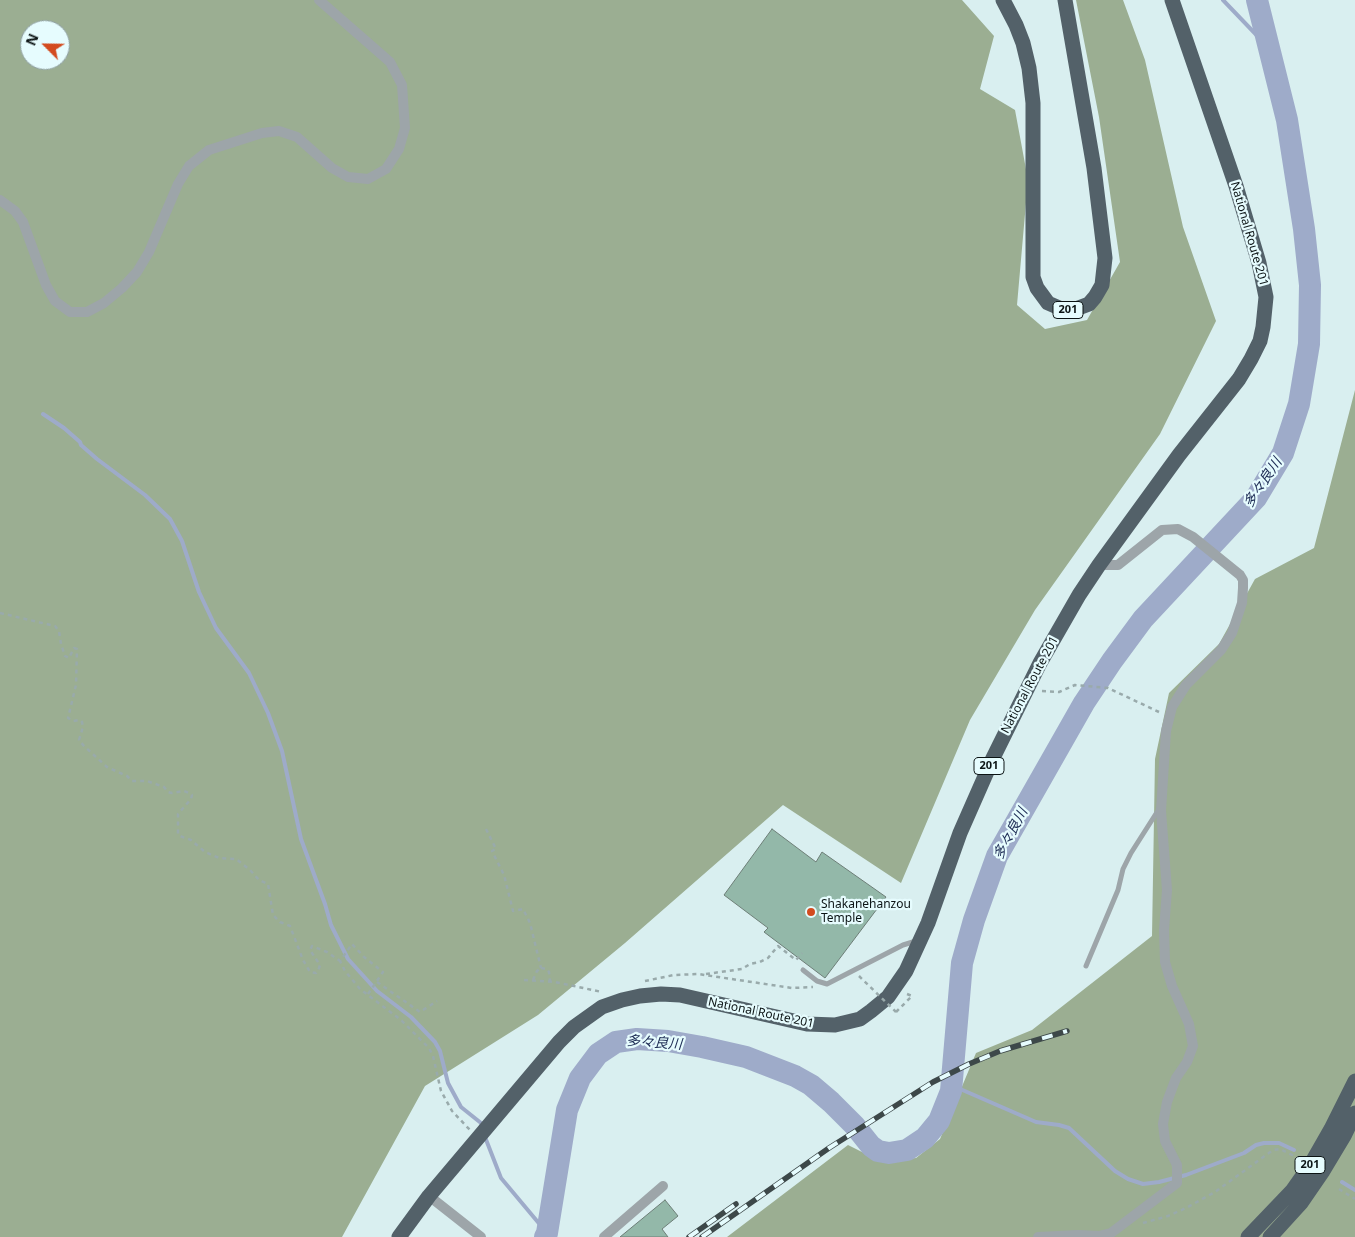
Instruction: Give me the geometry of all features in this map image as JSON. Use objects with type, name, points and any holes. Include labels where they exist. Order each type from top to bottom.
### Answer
[{"type":"highway","name":"201","points":[[1003,0],[1023,43],[1029,68],[1033,103],[1033,277],[1037,288],[1048,303],[1064,310],[1073,310],[1089,304],[1096,297],[1102,285],[1105,258],[1094,168],[1065,0]]},
{"type":"highway","name":"National Route 201","points":[[399,1237],[428,1196],[574,1027],[602,1007],[640,996],[680,995],[808,1024],[821,1026],[842,1024],[860,1019],[888,997],[906,971],[921,939],[960,833],[1026,690],[1079,595],[1099,565],[1178,455],[1239,379],[1251,359],[1263,327],[1266,296],[1259,263],[1236,186],[1172,0]]},
{"type":"highway","name":"201","points":[[1248,1237],[1292,1191],[1311,1164],[1355,1081]]},
{"type":"highway","name":"201","points":[[1270,1237],[1301,1203],[1323,1171],[1355,1113]]},
{"type":"street","points":[[0,200],[15,211],[23,222],[46,285],[55,302],[70,312],[87,312],[104,304],[138,272],[149,252],[178,184],[189,166],[209,150],[262,133],[279,130],[297,137],[332,168],[348,177],[368,179],[386,169],[399,149],[405,128],[402,85],[390,62],[319,0]]},
{"type":"street","points":[[1038,1237],[1099,1236],[1111,1233],[1177,1184],[1177,1165],[1165,1142],[1163,1124],[1167,1102],[1176,1078],[1188,1062],[1193,1046],[1190,1024],[1172,986],[1165,962],[1164,930],[1167,890],[1162,807],[1166,731],[1172,707],[1186,685],[1221,650],[1232,633],[1242,603],[1243,580],[1240,575],[1193,536],[1178,529],[1162,530],[1118,566],[1099,565]]},
{"type":"street","points":[[604,1237],[663,1186]]},
{"type":"street","points":[[428,1196],[481,1237]]},
{"type":"lane","points":[[1086,966],[1118,890],[1123,870],[1131,852],[1152,818],[1162,807]]},
{"type":"lane","points":[[803,970],[818,981],[827,984],[903,945],[921,939]]},
{"type":"path","points":[[0,612],[55,626],[59,631],[65,656],[70,658],[74,648],[77,649],[76,685],[68,718],[82,722],[83,727],[79,740],[107,768],[127,776],[132,781],[148,781],[164,787],[168,792],[172,793],[184,791],[190,793],[192,795],[191,799],[178,814],[178,834],[191,840],[205,852],[219,858],[236,859],[259,880],[268,884],[273,915],[280,922],[290,926],[307,969],[310,972],[316,973],[320,965],[310,950],[312,946],[327,952],[340,961],[351,979],[360,989],[401,1020],[429,1048],[433,1056],[438,1083],[452,1112],[458,1120],[478,1137]]},
{"type":"path","points":[[1026,690],[1059,692],[1075,685],[1108,688],[1170,716]]},
{"type":"path","points":[[486,829],[496,849],[492,851],[504,875],[513,911],[523,909],[530,923],[541,968]]},
{"type":"path","points":[[340,961],[352,944],[364,957],[383,972],[368,994]]},
{"type":"path","points":[[703,975],[742,969],[768,958],[778,946],[796,960],[802,953]]},
{"type":"path","points":[[533,980],[537,970],[541,968],[547,969],[550,981]]},
{"type":"path","points":[[859,976],[896,1012],[912,996],[908,993],[903,998]]},
{"type":"path","points":[[377,982],[420,1012],[437,1001]]},
{"type":"path","points":[[1142,1224],[1186,1208],[1214,1192],[1273,1150],[1280,1149],[1294,1156]]},
{"type":"path","points":[[1339,1188],[1355,1199]]},
{"type":"green space","points":[[0,0],[962,0],[994,36],[980,89],[1015,110],[1028,180],[1017,305],[1045,329],[1087,320],[1120,262],[1099,117],[1076,0],[1123,0],[1145,60],[1183,227],[1216,321],[1160,434],[1035,610],[970,720],[901,883],[783,805],[625,943],[538,1015],[425,1086],[342,1237],[0,1237]]},
{"type":"green space","points":[[1355,390],[1355,1237],[727,1237],[848,1145],[880,1161],[916,1158],[940,1139],[976,1053],[1032,1030],[1152,936],[1155,759],[1169,693],[1219,644],[1255,579],[1314,548]]},
{"type":"building","name":"Shakanehanzou Temple","points":[[772,829],[816,862],[822,852],[886,897],[825,978],[764,932],[768,928],[724,895]]},
{"type":"building","points":[[665,1200],[678,1216],[662,1229],[668,1237],[620,1237]]},
{"type":"waterway","points":[[1223,0],[1268,47]]},
{"type":"waterway","name":"多々良川","points":[[545,1237],[567,1110],[580,1078],[598,1054],[616,1042],[637,1039],[668,1041],[702,1047],[746,1057],[795,1076],[811,1085],[831,1102],[855,1126],[871,1146],[878,1151],[889,1153],[907,1150],[925,1138],[939,1121],[951,1091],[962,963],[974,920],[997,856],[1084,703],[1112,661],[1143,619],[1256,498],[1283,453],[1299,404],[1309,344],[1310,285],[1304,229],[1287,120],[1257,0]]},
{"type":"waterway","points":[[43,414],[64,428],[97,459],[145,495],[170,519],[182,541],[199,592],[216,628],[249,673],[268,713],[282,751],[301,839],[331,925],[348,959],[377,991],[411,1017],[435,1042],[440,1051],[448,1083],[461,1107],[481,1123],[482,1128]]},
{"type":"waterway","points":[[951,1085],[1036,1122],[1069,1128],[1115,1171],[1128,1179],[1143,1184],[1186,1175],[1244,1153],[1256,1145],[1264,1143],[1279,1143],[1294,1150]]},
{"type":"waterway","points":[[485,1137],[501,1178],[547,1233]]},
{"type":"waterway","points":[[1342,1182],[1355,1190]]},
{"type":"railway","points":[[702,1237],[829,1148],[933,1082],[1000,1051],[1067,1031]]},
{"type":"railway","points":[[689,1237],[736,1204]]},
{"type":"place","name":"Shakanehanzou Temple","points":[[811,912]]}]
